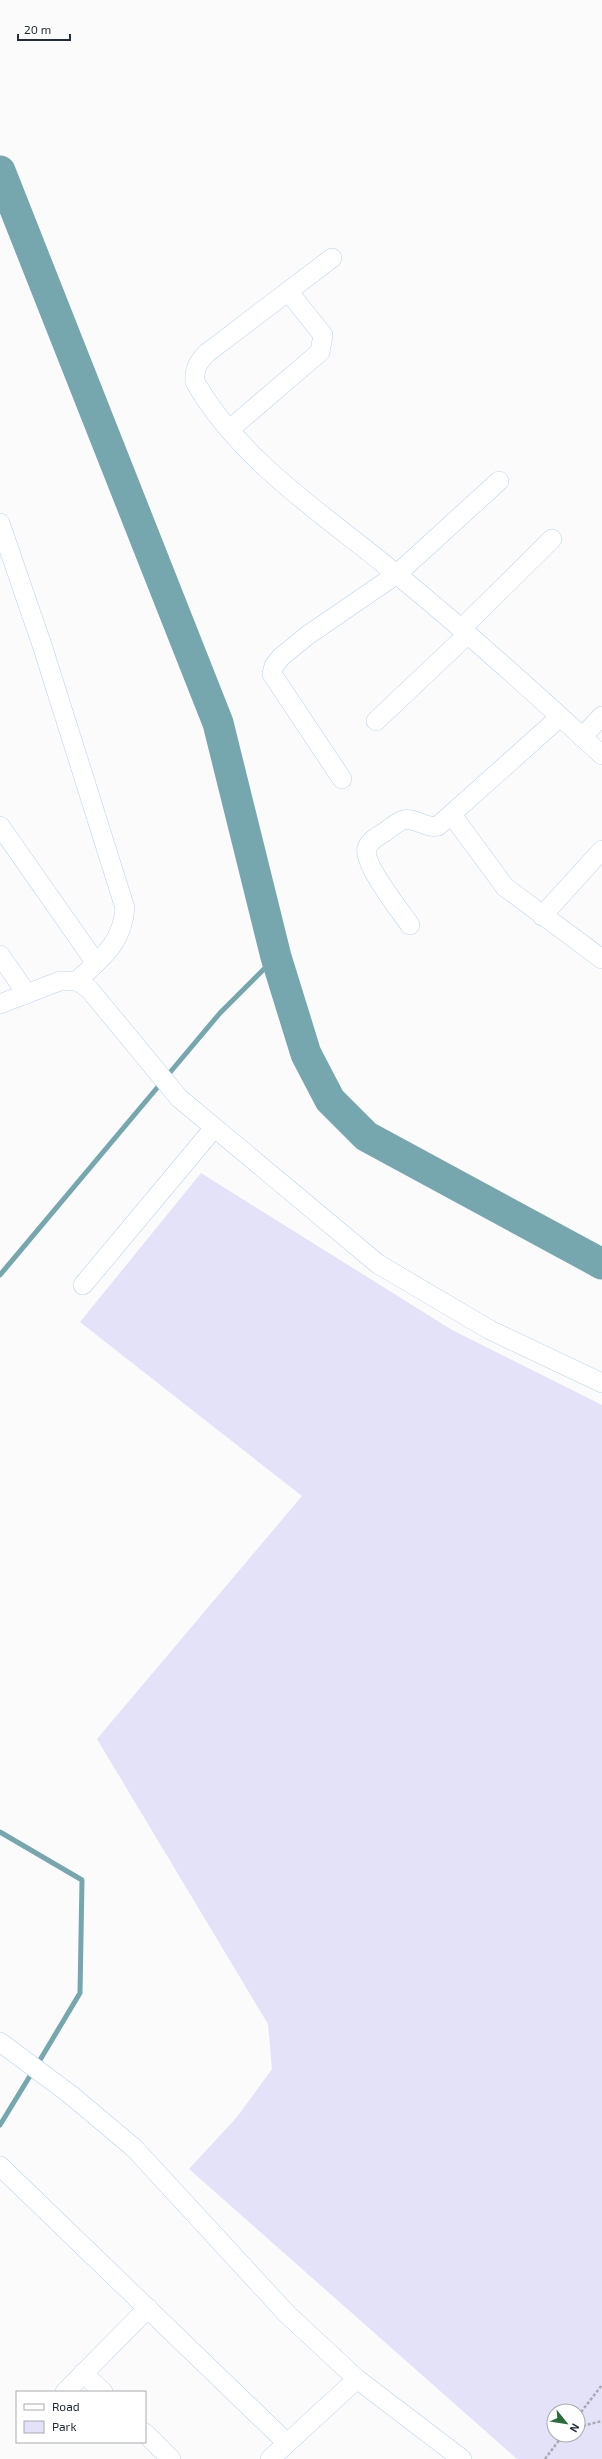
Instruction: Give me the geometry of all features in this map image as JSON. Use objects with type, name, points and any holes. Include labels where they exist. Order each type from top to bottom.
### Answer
[{"type":"street","points":[[332,258],[207,353],[199,361],[194,372],[195,382],[202,394],[230,429],[266,468],[397,574],[602,755]]},
{"type":"street","points":[[230,429],[320,352],[323,335],[288,291]]},
{"type":"street","points":[[342,779],[272,674],[274,666],[281,657],[308,636],[397,574],[499,481]]},
{"type":"street","points":[[0,523],[43,648],[125,908],[120,936],[96,963],[77,981]]},
{"type":"street","points":[[376,721],[464,632],[552,539]]},
{"type":"street","points":[[582,737],[602,716]]},
{"type":"street","points":[[410,925],[367,858],[367,849],[372,841],[401,821],[409,819],[432,827],[438,826],[560,717]]},
{"type":"street","points":[[452,815],[505,887],[542,916],[602,959]]},
{"type":"street","points":[[0,826],[96,963]]},
{"type":"street","points":[[542,916],[602,850]]},
{"type":"street","points":[[0,954],[27,994]]},
{"type":"street","points":[[0,1004],[60,981],[77,981],[89,989],[155,1071],[179,1098],[378,1264],[490,1330],[602,1383]]},
{"type":"street","points":[[83,1285],[214,1128]]},
{"type":"street","points":[[0,2042],[44,2075],[134,2148],[281,2308],[357,2379],[462,2459]]},
{"type":"street","points":[[0,2166],[288,2443]]},
{"type":"street","points":[[66,2391],[148,2308]]},
{"type":"street","points":[[83,2373],[102,2391]]},
{"type":"street","points":[[270,2459],[357,2379]]},
{"type":"street","points":[[146,2435],[171,2459]]},
{"type":"path","points":[[586,2406],[602,2385]]},
{"type":"path","points":[[586,2425],[602,2421]]},
{"type":"path","points":[[545,2459],[557,2443]]},
{"type":"green space","points":[[201,1173],[452,1330],[602,1405],[602,2459],[517,2459],[189,2169],[237,2117],[272,2069],[268,2024],[97,1739],[302,1496],[80,1322]]},
{"type":"waterway","points":[[0,171],[218,723],[276,957],[306,1054],[330,1100],[366,1136],[602,1264]]},
{"type":"waterway","points":[[167,1076],[220,1013],[276,957]]},
{"type":"waterway","points":[[0,1275],[162,1082]]},
{"type":"waterway","points":[[0,1832],[82,1880],[80,1993],[37,2065]]},
{"type":"waterway","points":[[0,2125],[33,2071]]}]
